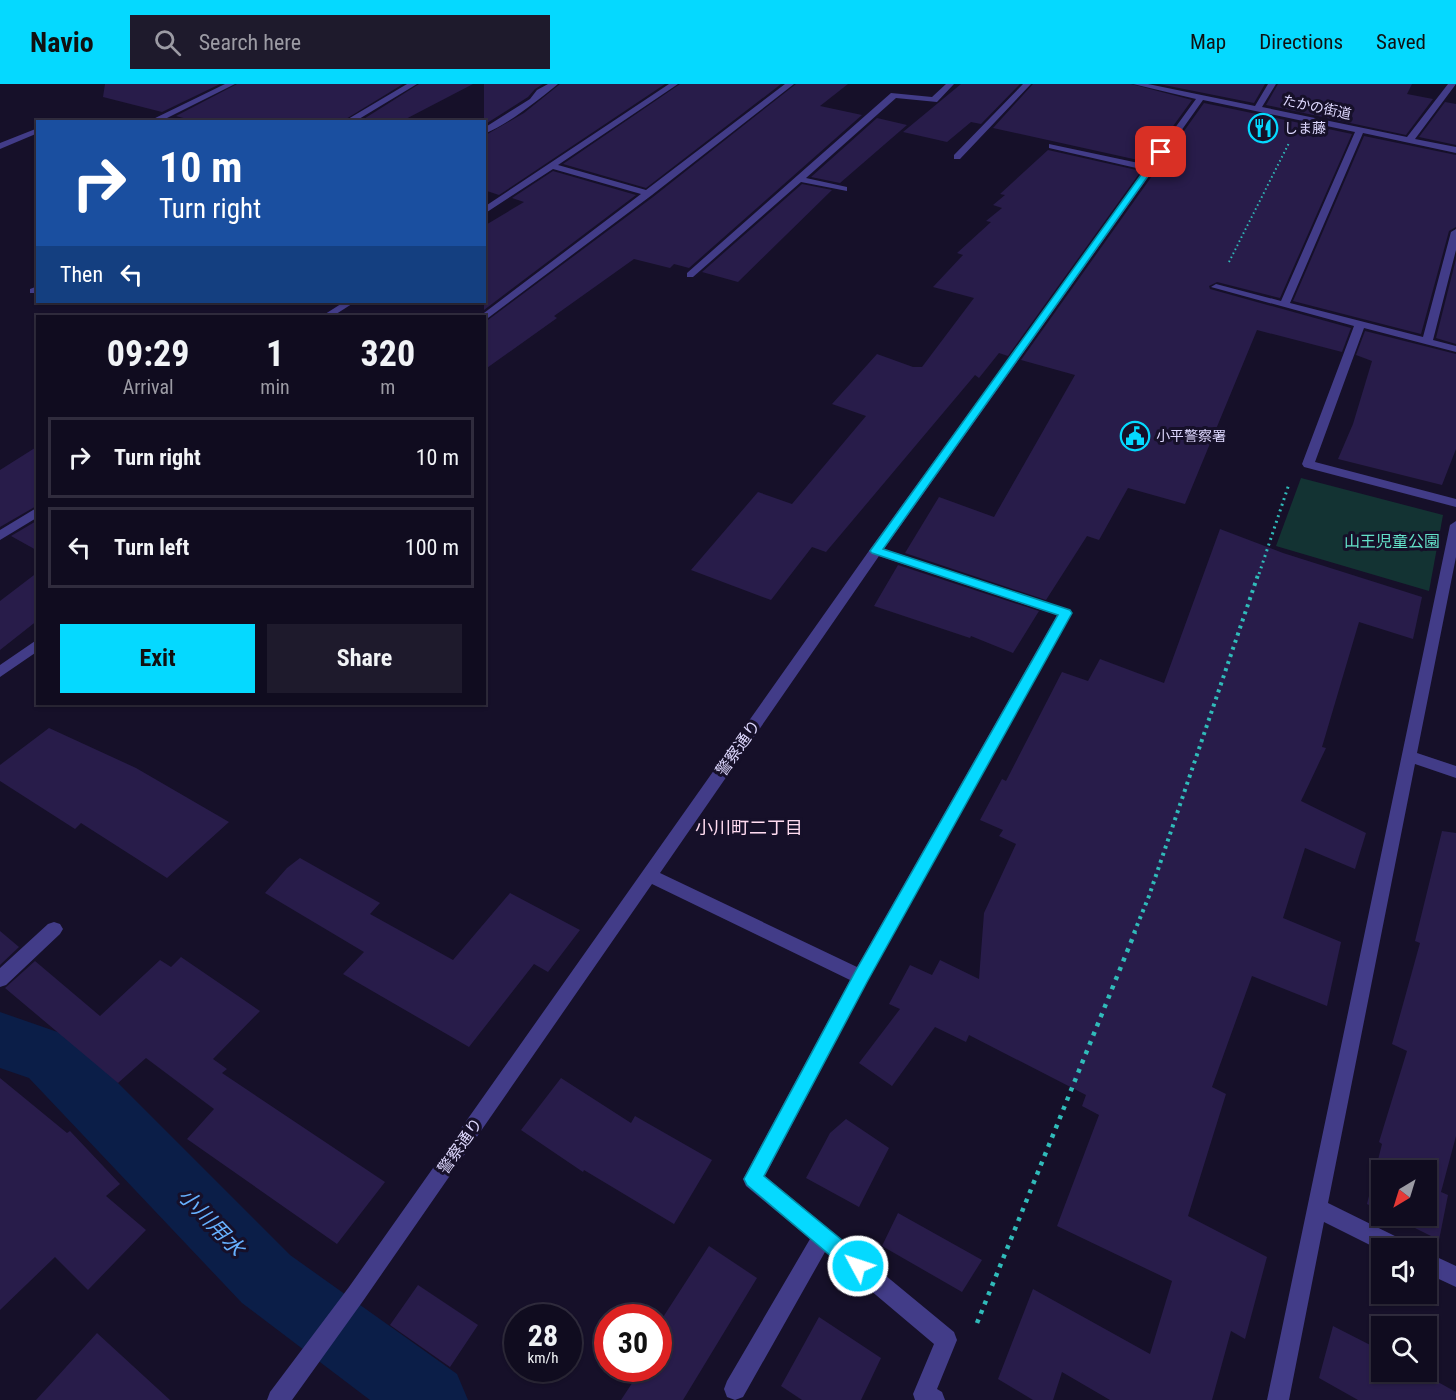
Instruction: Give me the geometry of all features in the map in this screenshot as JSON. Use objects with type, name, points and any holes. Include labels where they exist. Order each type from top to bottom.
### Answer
[{"type":"street","points":[[155,120],[231,84]]},
{"type":"street","points":[[350,120],[413,84]]},
{"type":"street","points":[[486,131],[533,101],[540,93],[554,84]]},
{"type":"street","points":[[486,210],[674,84]]},
{"type":"street","points":[[486,316],[790,84]]},
{"type":"street","points":[[690,275],[894,95],[934,100],[950,84]]},
{"type":"street","points":[[957,157],[1027,84]]},
{"type":"street","name":"たかの街道","points":[[1137,84],[1456,150]]},
{"type":"street","points":[[1257,109],[1272,84]]},
{"type":"street","points":[[1410,141],[1452,84]]},
{"type":"street","name":"警察通り","points":[[278,1400],[356,1294],[876,551],[1200,97]]},
{"type":"street","points":[[1284,304],[1360,130]]},
{"type":"street","points":[[0,147],[36,131]]},
{"type":"street","points":[[1052,146],[1149,168]]},
{"type":"street","points":[[551,166],[649,193]]},
{"type":"street","points":[[800,178],[844,189]]},
{"type":"street","points":[[1427,341],[1456,232]]},
{"type":"street","points":[[1216,287],[1456,349]]},
{"type":"street","points":[[329,315],[348,303]]},
{"type":"street","points":[[1360,324],[1308,464],[1456,503]]},
{"type":"street","points":[[0,536],[36,512]]},
{"type":"street","points":[[1278,1400],[1409,756],[1448,602],[1456,525]]},
{"type":"street","points":[[876,551],[1065,613],[861,977],[753,1179],[946,1340],[924,1394],[934,1400]]},
{"type":"street","points":[[0,672],[36,645]]},
{"type":"street","points":[[1409,756],[1456,772]]},
{"type":"street","points":[[649,875],[861,977]]},
{"type":"street","points":[[0,979],[54,929]]},
{"type":"street","points":[[1317,1208],[1378,1238]]},
{"type":"street","points":[[735,1389],[823,1236]]},
{"type":"street","points":[[1437,1267],[1456,1276]]},
{"type":"path","points":[[1216,287],[1302,118]]},
{"type":"path","points":[[946,1340],[972,1336],[1149,896],[1293,474],[1308,464]]},
{"type":"green space","name":"山王児童公園","points":[[1301,478],[1443,515],[1429,591],[1276,546]]},
{"type":"building","points":[[105,84],[220,84],[162,112],[103,97]]},
{"type":"building","points":[[237,84],[403,84],[344,120],[191,120],[176,116]]},
{"type":"building","points":[[419,84],[473,84],[404,120],[362,120]]},
{"type":"building","points":[[484,84],[543,84],[528,97],[486,124],[484,120]]},
{"type":"building","points":[[560,84],[665,84],[499,195],[486,191],[486,135],[524,113]]},
{"type":"building","points":[[680,84],[781,84],[646,188],[563,164]]},
{"type":"building","points":[[796,84],[848,84],[820,106],[862,115],[689,268],[674,264],[670,268],[634,259],[486,369],[486,322],[653,197]]},
{"type":"building","points":[[961,84],[1020,84],[981,124],[971,122],[947,142],[903,132]]},
{"type":"building","points":[[1033,84],[1131,84],[1192,100],[1147,162],[993,128]]},
{"type":"building","points":[[1159,84],[1265,84],[1254,103]]},
{"type":"building","points":[[1278,84],[1412,84],[1407,94],[1433,99],[1406,135],[1266,105]]},
{"type":"building","points":[[1445,102],[1456,104],[1456,145],[1419,137]]},
{"type":"building","points":[[1204,103],[1352,134],[1280,298],[1217,282],[1209,286],[1210,289],[1351,328],[1342,352],[1257,330],[1185,504],[1128,488],[1099,540],[1087,536],[1046,600],[905,553],[939,497],[994,517],[1075,375],[1021,360]]},
{"type":"building","points":[[877,118],[907,125],[840,183],[811,177]]},
{"type":"building","points":[[1364,136],[1456,155],[1456,227],[1449,231],[1421,334],[1293,301]]},
{"type":"building","points":[[1048,150],[1141,171],[1008,356],[999,353],[979,378],[975,375],[826,552],[812,547],[771,600],[691,570],[758,492],[792,504],[866,416],[832,404],[877,354],[913,367],[922,367],[974,298],[933,287],[963,255],[957,253],[991,222],[986,221],[1002,208],[993,205],[1005,195],[1000,194]]},
{"type":"building","points":[[553,171],[636,195],[484,310],[484,303],[486,303],[486,225],[524,202],[512,198]]},
{"type":"building","points":[[802,184],[832,190],[738,282],[702,272]]},
{"type":"building","points":[[1456,259],[1456,344],[1436,338]]},
{"type":"building","points":[[1365,331],[1456,354],[1456,449],[1442,485],[1338,459],[1353,424],[1372,361],[1356,355]]},
{"type":"building","points":[[36,447],[36,506],[0,527],[0,470]]},
{"type":"building","points":[[36,521],[36,550],[11,536]]},
{"type":"building","points":[[1220,529],[1283,553],[1422,597],[1413,639],[1359,622],[1322,747],[1326,748],[1301,801],[1366,833],[1355,869],[1305,848],[1283,918],[1341,942],[1327,1006],[1252,976],[1212,1087],[1226,1094],[1188,1216],[1267,1257],[1245,1339],[1231,1331],[1212,1400],[1110,1400],[1062,1372],[1053,1400],[1033,1400],[998,1379],[1033,1289],[1150,1354],[1172,1281],[1057,1226],[1099,1115],[1082,1106],[1086,1095],[969,1035],[966,1042],[935,1027],[892,1086],[859,1063],[900,1009],[889,1004],[910,965],[932,975],[940,960],[979,979],[984,913],[1016,844],[999,836],[1003,830],[980,820],[1002,779],[1006,781],[1062,672],[1088,681],[1100,659],[1164,683]]},
{"type":"building","points":[[898,565],[1039,611],[1013,653],[971,636],[970,638],[874,606]]},
{"type":"building","points":[[36,574],[36,622],[0,650],[0,601]]},
{"type":"building","points":[[49,728],[136,768],[229,822],[167,878],[81,823],[75,829],[0,781],[0,765]]},
{"type":"building","points":[[1442,831],[1456,833],[1456,1136],[1441,1192],[1448,1195],[1439,1240],[1411,1226],[1437,1226],[1437,1160],[1378,1160],[1382,1144],[1379,1142],[1407,1051],[1392,1044],[1420,943],[1415,941]]},
{"type":"building","points":[[300,858],[380,903],[370,914],[453,960],[510,893],[580,930],[548,972],[534,964],[469,1047],[343,974],[364,952],[265,893],[287,868]]},
{"type":"building","points":[[0,931],[19,947],[0,965]]},
{"type":"building","points":[[181,957],[260,1011],[213,1059],[227,1069],[222,1073],[385,1182],[337,1244],[187,1139],[214,1109],[146,1058],[118,1083],[5,988],[35,961],[100,1016],[160,960],[171,967]]},
{"type":"building","points":[[0,1078],[67,1133],[70,1131],[120,1184],[106,1196],[146,1230],[88,1290],[55,1257],[0,1310]]},
{"type":"building","points":[[561,1078],[631,1123],[635,1116],[712,1160],[674,1224],[584,1170],[583,1172],[521,1130]]},
{"type":"building","points":[[846,1119],[889,1148],[859,1207],[806,1178],[830,1133]]},
{"type":"building","points":[[1371,1188],[1371,1206],[1367,1204]]},
{"type":"building","points":[[898,1213],[982,1260],[962,1292],[882,1246]]},
{"type":"building","points":[[709,1246],[757,1278],[683,1400],[621,1400],[633,1382],[672,1382],[672,1304]]},
{"type":"building","points":[[418,1285],[478,1325],[450,1367],[390,1325]]},
{"type":"building","points":[[819,1317],[881,1358],[861,1400],[802,1400],[781,1386]]},
{"type":"building","points":[[1333,1326],[1371,1345],[1371,1382],[1437,1382],[1456,1392],[1456,1400],[1358,1400],[1319,1378]]},
{"type":"building","points":[[97,1333],[170,1400],[36,1400]]},
{"type":"waterway","name":"小川用水","points":[[0,1040],[50,1057],[266,1279],[431,1400]]},
{"type":"place","name":"しま藤","points":[[1263,128]]},
{"type":"place","name":"小平警察署","points":[[1135,436]]},
{"type":"district","name":"小川町二丁目","points":[[749,827]]},
{"type":"route","points":[[858,1266],[753,1179],[861,977],[1065,613],[876,551],[1161,152]]}]
